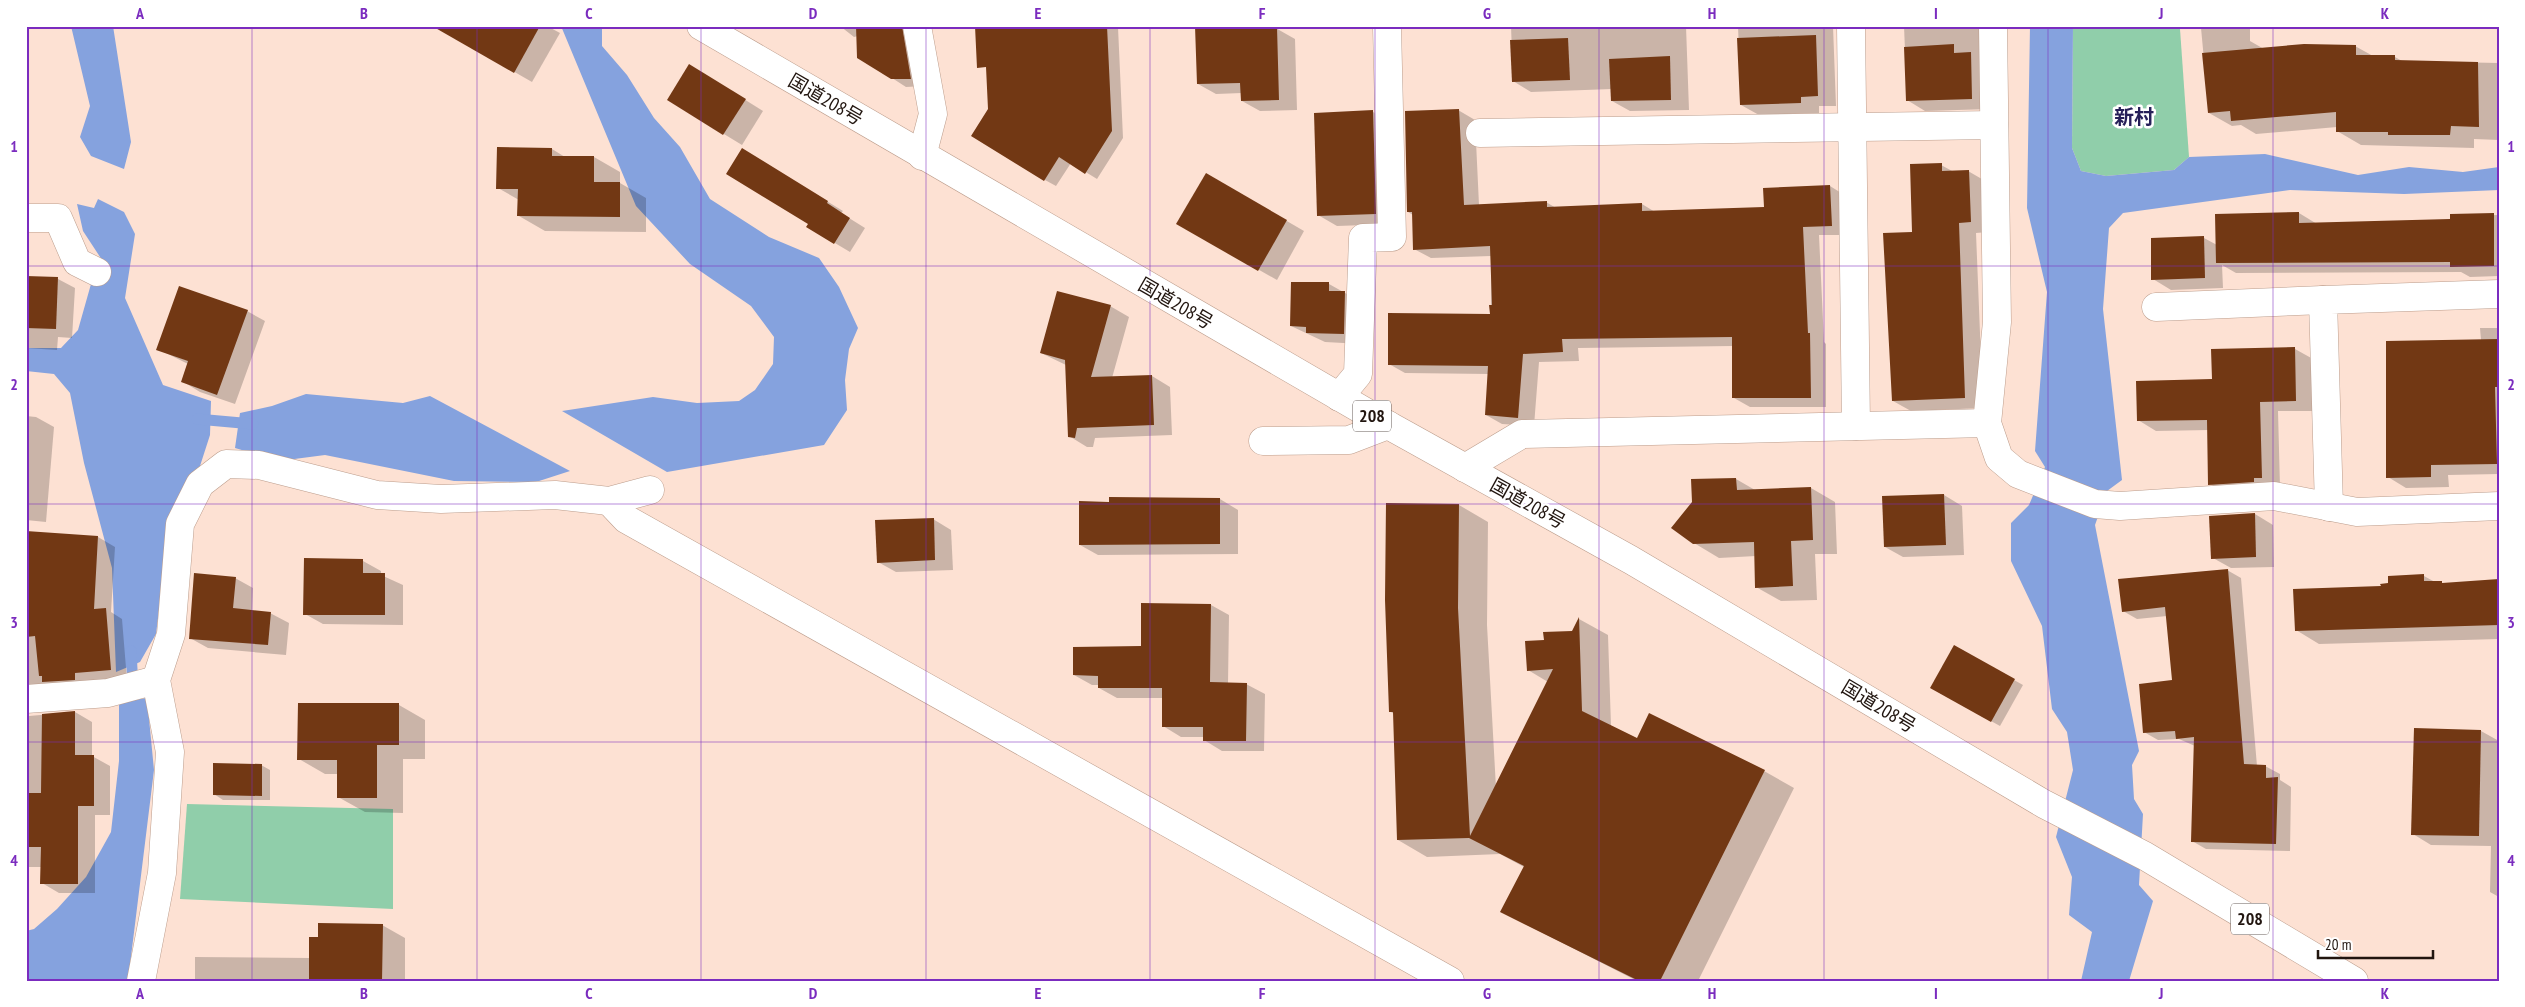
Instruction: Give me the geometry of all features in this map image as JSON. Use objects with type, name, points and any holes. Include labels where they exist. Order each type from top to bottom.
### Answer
[{"type":"main road","name":"国道208号","points":[[701,26],[1339,397],[1631,560],[2044,804],[2145,856],[2354,981]]},
{"type":"main road","points":[[917,26],[933,114],[922,156]]},
{"type":"main road","points":[[1339,397],[1358,374],[1363,238],[1392,237],[1388,26]]},
{"type":"main road","points":[[1851,26],[1856,426]]},
{"type":"main road","points":[[1993,26],[1997,322],[1987,423],[1999,458],[2018,474],[2095,504],[2120,506],[2274,496],[2357,512],[2499,506]]},
{"type":"main road","points":[[1480,133],[1994,125]]},
{"type":"main road","points":[[26,218],[58,218],[77,262],[97,272]]},
{"type":"main road","points":[[2156,307],[2499,294]]},
{"type":"main road","points":[[2323,300],[2330,507]]},
{"type":"main road","points":[[1465,468],[1522,434],[1987,423]]},
{"type":"main road","points":[[1263,441],[1348,440],[1388,425]]},
{"type":"main road","points":[[141,981],[162,873],[170,752],[156,680],[171,634],[180,524],[200,484],[226,464],[259,465],[377,495],[441,500],[555,495],[609,501],[650,490]]},
{"type":"main road","points":[[609,501],[626,519],[1450,981]]},
{"type":"main road","points":[[26,699],[108,693],[156,680]]},
{"type":"green space","points":[[2073,27],[2180,29],[2189,157],[2174,170],[2106,176],[2081,171],[2072,148]]},
{"type":"green space","points":[[187,804],[393,809],[393,909],[180,899]]},
{"type":"water","points":[[71,26],[113,26],[131,142],[124,169],[91,156],[80,137],[90,106]]},
{"type":"water","points":[[561,26],[602,26],[602,46],[627,75],[654,118],[680,147],[710,199],[769,237],[819,258],[839,287],[858,328],[849,349],[845,380],[847,410],[824,445],[667,472],[562,411],[653,397],[697,403],[739,401],[755,390],[773,364],[774,337],[751,306],[690,264],[636,206]]},
{"type":"water","points":[[2030,26],[2073,26],[2072,148],[2081,171],[2106,176],[2174,170],[2189,157],[2265,154],[2358,175],[2409,167],[2463,172],[2499,167],[2499,190],[2404,194],[2290,190],[2123,213],[2109,228],[2103,309],[2122,480],[2107,491],[2095,525],[2139,751],[2132,765],[2134,799],[2143,814],[2139,885],[2153,901],[2129,981],[2081,981],[2092,932],[2069,915],[2072,877],[2056,837],[2073,770],[2067,732],[2052,709],[2042,626],[2011,561],[2011,523],[2029,505],[2045,467],[2035,451],[2047,292],[2027,208]]},
{"type":"water","points":[[98,199],[124,212],[135,234],[125,298],[163,385],[211,401],[210,435],[200,466],[171,516],[156,634],[140,662],[116,672],[112,568],[84,463],[70,393],[54,374],[26,371],[26,348],[61,348],[78,330],[91,284],[104,263],[83,231],[77,204],[94,208]]},
{"type":"water","points":[[306,394],[403,403],[430,396],[570,471],[536,482],[454,481],[325,455],[279,461],[235,448],[240,413],[272,406]]},
{"type":"water","points":[[147,698],[154,770],[128,981],[26,981],[26,931],[34,929],[57,909],[86,877],[111,832],[119,761],[119,702]]},
{"type":"building","points":[[432,26],[540,26],[514,73]]},
{"type":"building","points":[[856,26],[902,26],[911,79],[891,79],[857,58]]},
{"type":"building","points":[[975,26],[1107,26],[1112,131],[1085,174],[1059,157],[1044,181],[971,136],[988,109],[986,67],[977,68]]},
{"type":"building","points":[[1195,26],[1277,27],[1279,100],[1241,101],[1240,83],[1197,84]]},
{"type":"building","points":[[1816,35],[1818,96],[1801,97],[1801,103],[1740,105],[1737,38]]},
{"type":"building","points":[[1568,38],[1570,80],[1512,82],[1510,40]]},
{"type":"building","points":[[1954,44],[1954,53],[1971,52],[1972,99],[1906,101],[1904,47]]},
{"type":"building","points":[[2304,44],[2356,45],[2356,55],[2395,55],[2395,60],[2478,62],[2479,127],[2451,126],[2450,135],[2388,135],[2388,132],[2336,132],[2336,112],[2231,121],[2230,111],[2208,113],[2202,53]]},
{"type":"building","points":[[1670,56],[1671,100],[1611,101],[1609,59]]},
{"type":"building","points":[[689,64],[746,99],[723,135],[667,100]]},
{"type":"building","points":[[1459,109],[1464,205],[1547,201],[1547,207],[1642,203],[1642,211],[1764,207],[1763,188],[1830,185],[1832,226],[1803,227],[1808,333],[1810,333],[1811,398],[1732,398],[1732,337],[1562,339],[1563,352],[1523,354],[1518,418],[1485,415],[1488,366],[1388,365],[1388,313],[1490,314],[1489,305],[1492,305],[1490,246],[1413,250],[1412,212],[1407,212],[1405,111]]},
{"type":"building","points":[[1373,110],[1376,214],[1317,216],[1314,113]]},
{"type":"building","points":[[497,147],[552,148],[552,156],[594,156],[594,182],[620,182],[620,217],[517,216],[518,189],[496,189]]},
{"type":"building","points":[[742,148],[828,201],[827,203],[850,218],[834,244],[806,227],[808,224],[726,174]]},
{"type":"building","points":[[1942,163],[1942,171],[1969,170],[1971,222],[1959,223],[1965,398],[1892,401],[1883,233],[1912,232],[1910,164]]},
{"type":"building","points":[[1206,173],[1287,220],[1258,271],[1176,224]]},
{"type":"building","points":[[2299,212],[2299,223],[2450,219],[2450,214],[2494,213],[2494,266],[2450,267],[2450,262],[2216,263],[2215,214]]},
{"type":"building","points":[[2204,236],[2205,278],[2151,280],[2151,238]]},
{"type":"building","points":[[26,276],[58,277],[56,329],[26,328]]},
{"type":"building","points":[[1291,282],[1329,282],[1329,291],[1345,291],[1344,334],[1306,333],[1306,327],[1290,326]]},
{"type":"building","points":[[179,286],[248,310],[217,395],[181,382],[188,361],[156,350]]},
{"type":"building","points":[[1057,291],[1111,305],[1091,377],[1152,375],[1154,425],[1077,428],[1075,438],[1068,437],[1065,360],[1040,353]]},
{"type":"building","points":[[2499,339],[2499,387],[2495,387],[2497,464],[2431,465],[2431,477],[2386,478],[2386,341]]},
{"type":"building","points":[[2295,347],[2296,401],[2260,402],[2262,478],[2254,478],[2254,482],[2208,485],[2207,420],[2137,421],[2136,381],[2212,379],[2211,349]]},
{"type":"building","points":[[1736,478],[1737,490],[1811,487],[1813,540],[1791,541],[1793,586],[1755,588],[1754,542],[1693,544],[1671,528],[1692,502],[1691,479]]},
{"type":"building","points":[[1944,494],[1946,545],[1884,547],[1882,496]]},
{"type":"building","points":[[1109,497],[1220,498],[1220,544],[1079,545],[1079,501],[1109,502]]},
{"type":"building","points":[[1386,503],[1459,504],[1458,608],[1470,836],[1553,669],[1527,671],[1525,641],[1544,640],[1543,632],[1572,631],[1579,617],[1582,711],[1637,738],[1649,713],[1765,770],[1660,981],[1639,981],[1500,912],[1524,866],[1469,838],[1397,840],[1393,712],[1389,712],[1385,600]]},
{"type":"building","points":[[2255,513],[2256,557],[2211,559],[2209,516]]},
{"type":"building","points":[[934,518],[935,560],[877,563],[875,520]]},
{"type":"building","points":[[26,531],[98,536],[94,609],[106,608],[111,670],[75,673],[75,680],[42,682],[42,676],[39,676],[35,636],[26,637]]},
{"type":"building","points":[[304,558],[363,559],[363,573],[385,573],[385,615],[303,615]]},
{"type":"building","points":[[2228,569],[2244,764],[2266,765],[2266,778],[2278,777],[2276,844],[2191,842],[2194,737],[2176,739],[2175,731],[2143,733],[2139,684],[2172,680],[2165,607],[2122,612],[2118,579]]},
{"type":"building","points":[[194,573],[236,577],[233,608],[271,612],[268,645],[189,639]]},
{"type":"building","points":[[2424,574],[2424,581],[2442,581],[2442,583],[2499,579],[2499,625],[2295,631],[2293,589],[2381,586],[2380,584],[2388,583],[2388,576]]},
{"type":"building","points":[[1141,603],[1211,604],[1210,682],[1247,683],[1246,741],[1203,741],[1203,727],[1162,727],[1162,688],[1098,688],[1098,676],[1073,675],[1073,647],[1141,646]]},
{"type":"building","points":[[1954,645],[2015,679],[1991,722],[1930,688]]},
{"type":"building","points":[[298,703],[399,703],[399,745],[377,745],[377,798],[337,798],[337,760],[297,760]]},
{"type":"building","points":[[75,711],[75,755],[94,755],[94,806],[78,806],[78,884],[40,884],[41,847],[26,847],[26,793],[41,793],[42,714]]},
{"type":"building","points":[[2414,728],[2481,730],[2479,836],[2411,835]]},
{"type":"building","points":[[213,763],[262,764],[262,796],[213,795]]},
{"type":"building","points":[[318,923],[383,924],[382,981],[309,981],[309,937],[318,937]]},
{"type":"waterway","points":[[197,419],[253,424]]},
{"type":"waterway","points":[[131,651],[133,687]]},
{"type":"district","name":"新村","points":[[2134,117]]}]
